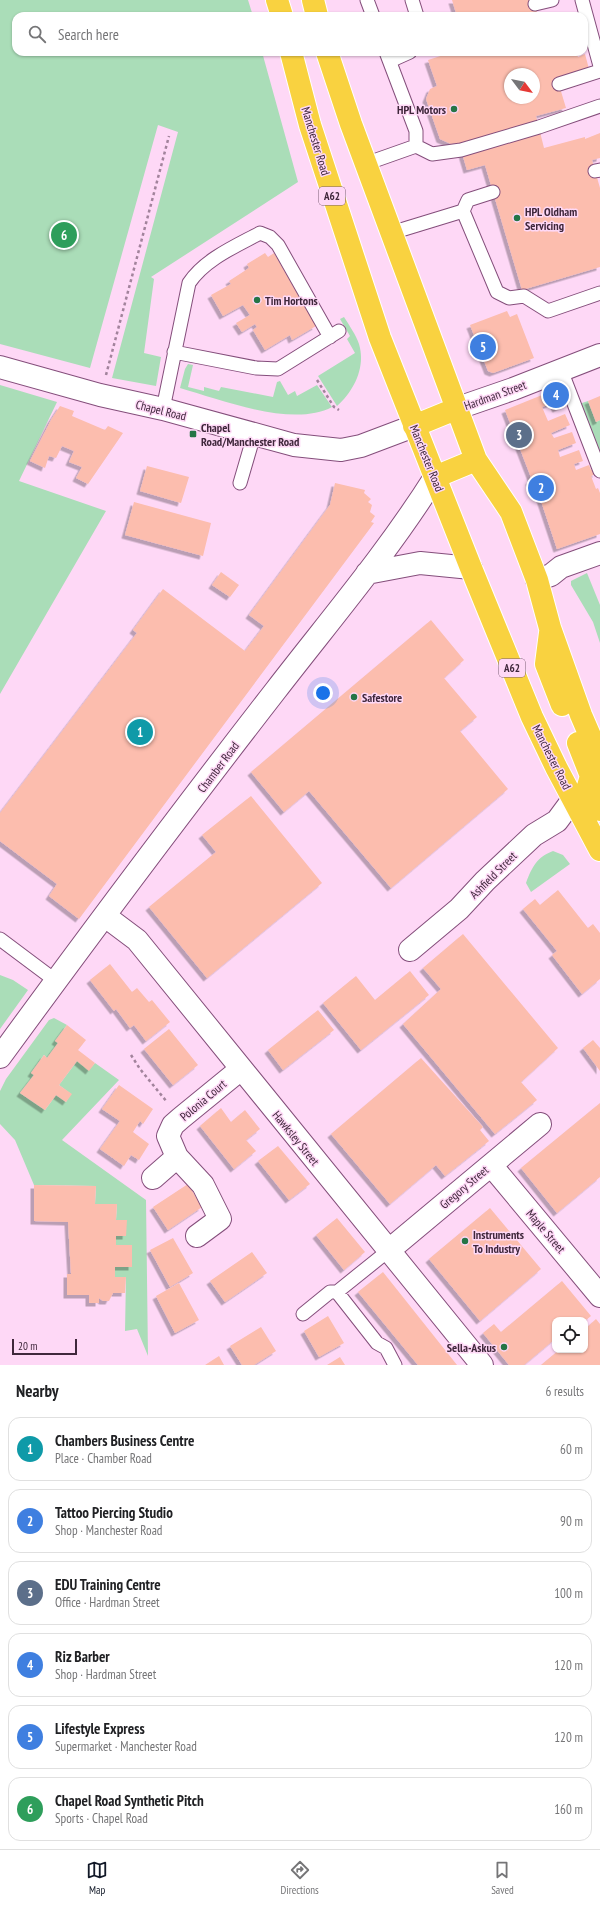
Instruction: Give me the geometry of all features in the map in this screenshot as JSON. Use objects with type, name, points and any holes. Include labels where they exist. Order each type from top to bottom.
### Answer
[{"type":"highway","points":[[278,0],[281,12]]},
{"type":"highway","points":[[313,0],[316,12]]},
{"type":"highway","name":"Manchester Road","points":[[292,56],[310,125],[355,268],[414,426],[532,716],[556,767],[589,789],[600,850]]},
{"type":"highway","points":[[328,56],[365,164],[458,408],[476,460],[511,512],[536,580],[550,628],[581,715],[600,759]]},
{"type":"highway","points":[[414,426],[458,408]]},
{"type":"highway","points":[[435,477],[476,460]]},
{"type":"highway","points":[[550,628],[546,664],[591,776],[589,789],[600,810]]},
{"type":"street","name":"Hardman Street","points":[[458,408],[513,389],[600,355]]},
{"type":"street","name":"Chapel Road","points":[[0,367],[100,395],[163,409],[294,445],[341,450],[361,446],[414,426]]},
{"type":"street","name":"Chamber Road","points":[[0,1058],[56,980],[275,691],[367,573],[419,503],[435,477]]},
{"type":"street","points":[[536,580],[551,575],[561,567],[600,553]]},
{"type":"street","points":[[367,573],[420,563],[471,568]]},
{"type":"street","name":"Ashfield Street","points":[[410,950],[459,909],[484,881],[534,835],[557,821],[589,789]]},
{"type":"street","name":"Hawksley Street","points":[[105,916],[137,940],[482,1365]]},
{"type":"street","name":"Polonia Court","points":[[197,1236],[220,1219],[203,1185],[177,1157],[168,1136],[174,1125],[181,1118],[241,1069]]},
{"type":"street","name":"Gregory Street","points":[[388,1251],[540,1124]]},
{"type":"street","points":[[153,1178],[177,1157]]},
{"type":"street","name":"Maple Street","points":[[491,1165],[600,1296]]},
{"type":"lane","points":[[367,0],[372,12]]},
{"type":"lane","points":[[412,0],[416,12]]},
{"type":"lane","points":[[535,4],[552,0]]},
{"type":"lane","points":[[585,1],[588,12]]},
{"type":"lane","points":[[588,14],[600,66]]},
{"type":"lane","points":[[388,56],[416,131],[416,146]]},
{"type":"lane","points":[[559,84],[600,71]]},
{"type":"lane","points":[[365,164],[416,146],[432,154],[461,150],[539,127],[600,106]]},
{"type":"lane","points":[[493,192],[468,200],[463,211],[497,292],[510,298],[524,296],[548,310],[600,293]]},
{"type":"lane","points":[[391,233],[463,211]]},
{"type":"lane","points":[[163,409],[174,352],[189,283],[195,273],[206,264],[260,233],[270,237],[278,245],[334,334],[278,369],[256,368],[174,352]]},
{"type":"lane","points":[[561,370],[600,471]]},
{"type":"lane","points":[[240,483],[254,435]]},
{"type":"lane","points":[[0,939],[56,980]]},
{"type":"lane","points":[[303,1314],[330,1292],[338,1292],[388,1251]]},
{"type":"lane","points":[[338,1292],[377,1343],[386,1348],[395,1365]]},
{"type":"path","points":[[105,375],[169,136]]},
{"type":"path","points":[[317,380],[334,407],[339,410]]},
{"type":"path","points":[[131,1055],[140,1070],[181,1118]]},
{"type":"green space","points":[[0,0],[248,0],[252,12],[12,12],[12,56],[263,56],[298,182],[151,277],[154,279],[144,353],[161,357],[156,386],[112,378],[178,132],[158,125],[90,368],[0,344]]},
{"type":"green space","points":[[344,317],[358,341],[361,361],[360,370],[353,386],[349,393],[337,406],[318,376],[355,353],[347,339],[350,336],[340,319]]},
{"type":"green space","points":[[188,364],[193,365],[188,387],[204,391],[204,387],[219,391],[221,387],[273,397],[277,382],[280,381],[288,395],[295,391],[297,396],[317,385],[332,407],[316,413],[298,415],[257,410],[236,405],[180,388],[185,369]]},
{"type":"green space","points":[[0,385],[57,402],[19,481],[106,511],[0,694]]},
{"type":"green space","points":[[588,401],[596,422],[600,420],[600,451],[598,452],[579,404]]},
{"type":"green space","points":[[587,573],[600,605],[600,643],[593,622],[571,585],[571,581]]},
{"type":"green space","points":[[553,851],[563,855],[570,864],[531,892],[526,883],[530,872],[543,856]]},
{"type":"green space","points":[[0,975],[13,980],[28,990],[0,1029]]},
{"type":"green space","points":[[54,1018],[67,1025],[55,1041],[58,1043],[47,1058],[44,1055],[31,1073],[34,1075],[20,1093],[45,1110],[56,1095],[66,1102],[71,1094],[59,1085],[77,1061],[89,1070],[95,1063],[119,1080],[62,1140],[146,1200],[148,1356],[137,1329],[125,1331],[126,1277],[115,1277],[115,1267],[132,1267],[132,1245],[116,1245],[116,1236],[126,1220],[116,1220],[117,1204],[95,1204],[96,1186],[34,1185],[15,1140],[0,1124],[0,1091],[6,1079],[49,1020]]},
{"type":"building","points":[[452,0],[534,0],[537,12],[456,12]]},
{"type":"building","points":[[440,56],[586,56],[589,69],[557,78],[566,108],[536,116],[544,148],[585,137],[585,139],[600,133],[600,158],[592,160],[600,188],[600,267],[522,290],[485,165],[467,170],[459,143],[451,144],[440,139],[426,99],[430,89],[437,86],[428,60]]},
{"type":"building","name":"Tim Hortons","points":[[265,253],[268,257],[274,253],[316,326],[292,340],[290,335],[265,350],[253,330],[257,327],[255,324],[242,332],[236,323],[250,315],[243,305],[223,316],[211,295],[231,284],[229,281],[249,268],[247,264]]},
{"type":"building","points":[[507,311],[510,317],[517,314],[534,358],[493,373],[488,371],[470,325]]},
{"type":"building","points":[[562,387],[569,403],[556,409],[553,403],[542,407],[548,421],[565,414],[570,425],[551,433],[554,438],[572,432],[576,443],[558,450],[560,457],[579,450],[583,461],[574,464],[576,470],[589,465],[591,470],[594,469],[596,474],[591,476],[596,489],[598,488],[600,493],[600,534],[557,549],[537,489],[533,491],[529,481],[532,480],[505,410]]},
{"type":"building","points":[[600,396],[600,420],[596,422],[588,401]]},
{"type":"building","points":[[60,406],[74,411],[72,416],[105,430],[108,426],[123,433],[88,484],[76,478],[82,467],[69,462],[74,451],[62,446],[56,458],[49,456],[45,468],[30,461]]},
{"type":"building","points":[[147,466],[189,477],[181,503],[140,491]]},
{"type":"building","points":[[335,483],[365,490],[364,493],[371,499],[368,502],[372,505],[370,512],[375,516],[371,522],[374,523],[79,919],[49,896],[57,884],[0,841],[0,813],[137,633],[133,630],[163,589],[245,651],[264,626],[249,615],[330,505]]},
{"type":"building","points":[[134,502],[211,523],[203,556],[125,535]]},
{"type":"building","points":[[221,572],[239,585],[230,597],[212,585]]},
{"type":"building","points":[[431,620],[464,660],[444,678],[477,717],[460,731],[508,789],[391,888],[309,791],[284,812],[251,772]]},
{"type":"building","points":[[251,796],[322,883],[207,978],[149,907],[216,852],[202,835]]},
{"type":"building","points":[[558,890],[588,928],[593,924],[600,933],[600,979],[582,994],[552,955],[557,951],[523,909],[535,899],[540,905]]},
{"type":"building","points":[[463,934],[558,1048],[521,1082],[537,1100],[495,1134],[403,1024],[441,989],[423,968]]},
{"type":"building","points":[[110,964],[132,992],[137,988],[149,1002],[152,1000],[170,1022],[146,1041],[134,1025],[130,1028],[116,1009],[114,1011],[90,980]]},
{"type":"building","points":[[410,971],[429,995],[361,1050],[323,1003],[356,976],[375,1000]]},
{"type":"building","points":[[318,1010],[334,1030],[283,1070],[268,1050]]},
{"type":"building","points":[[67,1025],[86,1040],[78,1050],[95,1063],[89,1071],[77,1061],[59,1085],[72,1094],[66,1102],[56,1095],[45,1110],[20,1093],[34,1075],[31,1073],[44,1055],[47,1058],[58,1043],[55,1041]]},
{"type":"building","points":[[169,1029],[198,1065],[173,1085],[144,1049]]},
{"type":"building","points":[[593,1040],[600,1048],[600,1071],[583,1048]]},
{"type":"building","points":[[421,1058],[483,1127],[480,1130],[489,1141],[445,1176],[436,1165],[390,1204],[331,1134]]},
{"type":"building","points":[[119,1085],[153,1109],[143,1124],[140,1121],[133,1132],[149,1144],[139,1160],[131,1155],[124,1166],[100,1149],[120,1121],[102,1109]]},
{"type":"building","points":[[600,1103],[600,1177],[557,1213],[521,1168]]},
{"type":"building","points":[[221,1108],[231,1122],[245,1110],[260,1129],[246,1140],[256,1151],[234,1169],[200,1126]]},
{"type":"building","points":[[278,1146],[310,1184],[289,1200],[258,1161]]},
{"type":"building","points":[[188,1184],[202,1207],[168,1230],[153,1207]]},
{"type":"building","points":[[34,1185],[96,1186],[95,1204],[117,1204],[116,1220],[127,1220],[126,1236],[116,1236],[116,1245],[132,1245],[132,1267],[115,1267],[115,1277],[126,1277],[125,1293],[113,1293],[109,1301],[103,1301],[99,1298],[99,1303],[89,1303],[89,1295],[67,1295],[67,1274],[71,1274],[68,1222],[34,1221]]},
{"type":"building","points":[[490,1208],[541,1269],[480,1321],[429,1259]]},
{"type":"building","points":[[337,1218],[365,1252],[344,1270],[316,1235]]},
{"type":"building","points":[[173,1238],[193,1273],[170,1287],[150,1250]]},
{"type":"building","points":[[252,1252],[267,1273],[225,1302],[210,1281]]},
{"type":"building","points":[[383,1272],[457,1365],[418,1365],[358,1292]]},
{"type":"building","points":[[562,1281],[591,1316],[588,1318],[588,1317],[552,1317],[552,1342],[524,1365],[509,1365],[483,1333],[494,1324],[501,1332]]},
{"type":"building","points":[[179,1283],[199,1320],[175,1333],[156,1296]]},
{"type":"building","points":[[328,1316],[344,1343],[319,1357],[304,1331]]},
{"type":"building","points":[[596,1319],[600,1324],[600,1365],[541,1365],[555,1353],[588,1353],[588,1326]]},
{"type":"building","points":[[261,1327],[276,1351],[254,1365],[242,1365],[230,1346]]},
{"type":"building","points":[[219,1356],[224,1365],[205,1365]]},
{"type":"building","points":[[340,1357],[345,1365],[327,1365]]},
{"type":"place","name":"HPL Motors","points":[[454,109]]},
{"type":"place","name":"HPL Oldham Servicing","points":[[517,218]]},
{"type":"place","name":"Chapel Road Synthetic Pitch","points":[[64,235]]},
{"type":"place","name":"Tim Hortons","points":[[257,300]]},
{"type":"place","name":"Lifestyle Express","points":[[483,347]]},
{"type":"place","name":"Riz Barber","points":[[556,395]]},
{"type":"place","name":"Chapel Road/Manchester Road","points":[[193,434]]},
{"type":"place","name":"EDU Training Centre","points":[[519,435]]},
{"type":"place","name":"Tattoo Piercing Studio","points":[[541,488]]},
{"type":"place","name":"Safestore","points":[[354,697]]},
{"type":"place","name":"Chambers Business Centre","points":[[140,732]]},
{"type":"place","name":"Instruments To Industry","points":[[465,1241]]},
{"type":"place","name":"Sella-Askus","points":[[504,1347]]}]
